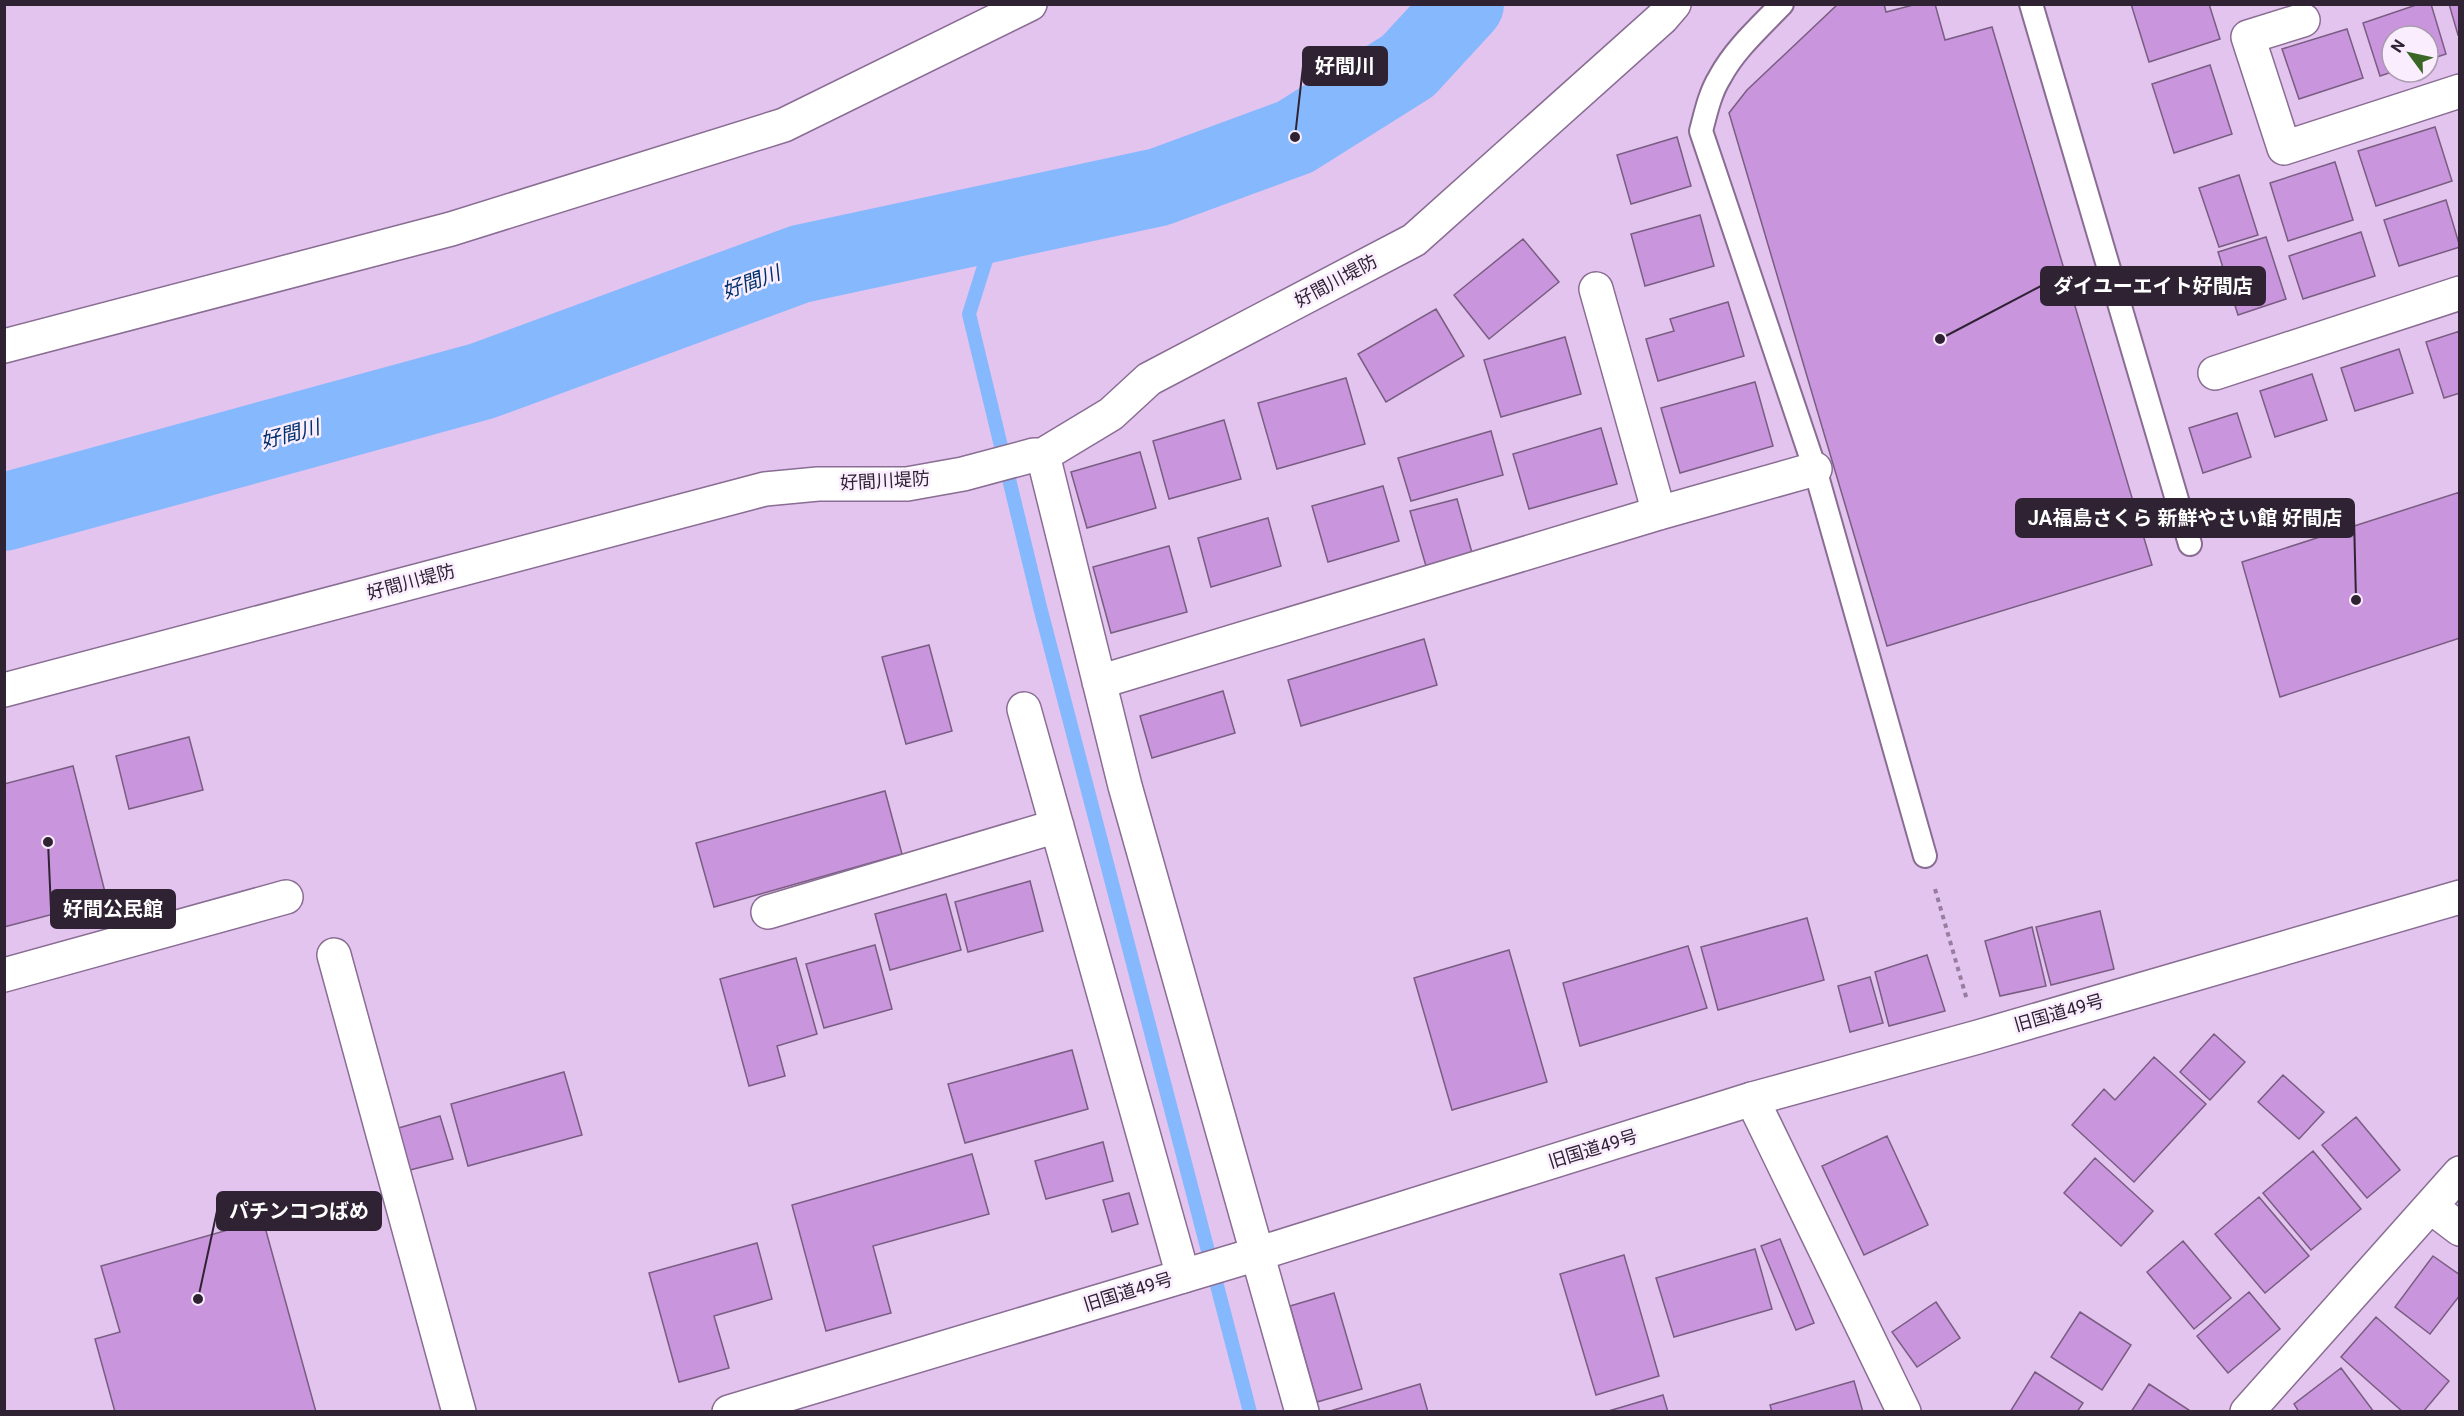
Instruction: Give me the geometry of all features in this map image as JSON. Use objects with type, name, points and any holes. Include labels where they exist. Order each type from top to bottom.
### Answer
[{"type":"street","points":[[4,346],[451,229],[784,125],[1030,4]]},
{"type":"street","name":"好間川堤防","points":[[4,690],[765,489],[818,484],[907,484],[963,474],[1039,455],[1111,414],[1149,380],[1414,240],[1662,18],[1674,4]]},
{"type":"street","points":[[2303,20],[2248,38],[2284,148],[2460,91]]},
{"type":"street","points":[[1596,289],[1659,513]]},
{"type":"street","points":[[2215,372],[2460,293]]},
{"type":"street","points":[[1039,455],[1251,1255],[1302,1412]]},
{"type":"street","points":[[1099,682],[1659,513],[1815,469]]},
{"type":"street","points":[[1024,709],[1189,1274]]},
{"type":"street","points":[[768,912],[1057,826]]},
{"type":"street","points":[[4,975],[286,897]]},
{"type":"street","name":"旧国道49号","points":[[729,1412],[1189,1274],[1752,1099],[1978,1037],[2460,897]]},
{"type":"street","points":[[334,955],[459,1412]]},
{"type":"street","points":[[1752,1099],[1904,1412]]},
{"type":"street","points":[[2247,1412],[2460,1173]]},
{"type":"street","points":[[2431,1207],[2460,1229]]},
{"type":"lane","points":[[1782,4],[1743,44],[1720,76],[1707,106],[1701,131],[1815,469],[1925,856]]},
{"type":"lane","points":[[2031,4],[2190,543]]},
{"type":"path","points":[[1925,856],[1978,1037]]},
{"type":"building","points":[[1838,4],[1884,4],[1886,12],[1917,4],[1935,4],[1945,40],[1992,27],[2152,565],[1887,646],[1729,113],[1747,90]]},
{"type":"building","points":[[2131,4],[2209,4],[2220,39],[2149,62]]},
{"type":"building","points":[[2419,4],[2431,4],[2437,24],[2380,24],[2380,76],[2363,23]]},
{"type":"building","points":[[2449,4],[2460,4],[2460,34],[2458,35]]},
{"type":"building","points":[[2347,29],[2363,78],[2299,99],[2282,49]]},
{"type":"building","points":[[2440,34],[2446,54],[2440,56]]},
{"type":"building","points":[[2210,65],[2232,134],[2174,153],[2152,84]]},
{"type":"building","points":[[2435,127],[2452,181],[2376,206],[2358,151]]},
{"type":"building","points":[[1677,137],[1691,186],[1631,204],[1617,155]]},
{"type":"building","points":[[2335,162],[2353,220],[2288,241],[2270,183]]},
{"type":"building","points":[[2239,175],[2258,235],[2219,247],[2199,188]]},
{"type":"building","points":[[2446,200],[2460,247],[2399,266],[2384,220]]},
{"type":"building","points":[[1700,215],[1714,266],[1645,286],[1631,234]]},
{"type":"building","points":[[2361,232],[2375,276],[2303,299],[2289,256]]},
{"type":"building","points":[[2266,237],[2286,299],[2238,315],[2218,252]]},
{"type":"building","points":[[1523,239],[1559,282],[1489,339],[1454,295]]},
{"type":"building","points":[[1728,302],[1744,356],[1658,381],[1646,339],[1674,331],[1670,319]]},
{"type":"building","points":[[1436,309],[1464,356],[1386,402],[1358,354]]},
{"type":"building","points":[[2460,331],[2460,393],[2444,398],[2426,342]]},
{"type":"building","points":[[1565,337],[1581,394],[1501,417],[1484,360]]},
{"type":"building","points":[[2399,349],[2413,393],[2355,411],[2341,368]]},
{"type":"building","points":[[2312,374],[2327,420],[2275,437],[2260,391]]},
{"type":"building","points":[[1346,378],[1365,444],[1277,469],[1258,403]]},
{"type":"building","points":[[1755,382],[1773,446],[1680,473],[1661,408]]},
{"type":"building","points":[[2237,413],[2251,457],[2203,473],[2189,428]]},
{"type":"building","points":[[1224,420],[1241,479],[1169,499],[1153,441]]},
{"type":"building","points":[[1601,428],[1617,484],[1529,509],[1513,454]]},
{"type":"building","points":[[1491,431],[1503,475],[1411,501],[1398,458]]},
{"type":"building","points":[[1140,452],[1156,508],[1087,528],[1071,472]]},
{"type":"building","points":[[1383,486],[1399,541],[1328,562],[1312,506]]},
{"type":"building","points":[[2460,492],[2460,638],[2280,697],[2242,562]]},
{"type":"building","points":[[1457,499],[1474,560],[1428,573],[1410,511]]},
{"type":"building","points":[[1268,518],[1281,566],[1211,587],[1198,538]]},
{"type":"building","points":[[1169,546],[1187,612],[1111,633],[1093,567]]},
{"type":"building","points":[[1424,639],[1437,685],[1301,726],[1288,680]]},
{"type":"building","points":[[929,645],[952,731],[906,744],[882,657]]},
{"type":"building","points":[[1223,691],[1235,733],[1152,758],[1140,716]]},
{"type":"building","points":[[189,737],[203,790],[129,809],[116,756]]},
{"type":"building","points":[[73,766],[107,900],[4,927],[4,784]]},
{"type":"building","points":[[885,791],[902,854],[714,907],[696,843]]},
{"type":"building","points":[[1030,881],[1043,931],[968,952],[955,902]]},
{"type":"building","points":[[946,894],[961,950],[890,970],[875,914]]},
{"type":"building","points":[[2100,911],[2114,969],[2051,985],[2036,927]]},
{"type":"building","points":[[1807,918],[1824,980],[1718,1010],[1701,947]]},
{"type":"building","points":[[2032,927],[2046,986],[2000,996],[1985,941]]},
{"type":"building","points":[[875,945],[892,1009],[824,1028],[806,964]]},
{"type":"building","points":[[1688,946],[1707,1008],[1580,1046],[1563,983]]},
{"type":"building","points":[[1509,950],[1547,1082],[1452,1110],[1414,978]]},
{"type":"building","points":[[1927,955],[1945,1011],[1889,1026],[1875,972]]},
{"type":"building","points":[[796,958],[817,1034],[777,1046],[785,1076],[749,1086],[720,979]]},
{"type":"building","points":[[1870,977],[1883,1023],[1850,1032],[1838,986]]},
{"type":"building","points":[[2214,1034],[2245,1062],[2210,1100],[2180,1072]]},
{"type":"building","points":[[1072,1050],[1088,1109],[965,1143],[948,1084]]},
{"type":"building","points":[[2154,1057],[2206,1104],[2134,1182],[2072,1125],[2104,1089],[2115,1100]]},
{"type":"building","points":[[564,1072],[582,1135],[468,1166],[451,1104]]},
{"type":"building","points":[[2283,1075],[2324,1112],[2299,1139],[2258,1102]]},
{"type":"building","points":[[440,1116],[453,1159],[406,1171],[395,1129]]},
{"type":"building","points":[[2356,1117],[2400,1170],[2367,1198],[2322,1145]]},
{"type":"building","points":[[1887,1136],[1928,1225],[1864,1255],[1822,1166]]},
{"type":"building","points":[[1103,1142],[1113,1181],[1046,1199],[1035,1161]]},
{"type":"building","points":[[2313,1151],[2361,1209],[2311,1250],[2263,1193]]},
{"type":"building","points":[[972,1154],[989,1214],[873,1246],[891,1313],[826,1331],[792,1205]]},
{"type":"building","points":[[2095,1158],[2153,1211],[2121,1246],[2064,1193]]},
{"type":"building","points":[[1129,1193],[1138,1224],[1112,1232],[1103,1200]]},
{"type":"building","points":[[2259,1197],[2309,1256],[2265,1293],[2215,1234]]},
{"type":"building","points":[[263,1220],[316,1412],[115,1412],[95,1339],[120,1332],[101,1266]]},
{"type":"building","points":[[1780,1239],[1814,1323],[1796,1330],[1761,1246]]},
{"type":"building","points":[[2183,1241],[2231,1298],[2194,1329],[2147,1272]]},
{"type":"building","points":[[757,1243],[772,1299],[714,1316],[729,1368],[679,1382],[649,1273]]},
{"type":"building","points":[[1755,1249],[1772,1309],[1674,1337],[1656,1278]]},
{"type":"building","points":[[1624,1255],[1659,1376],[1596,1395],[1560,1274]]},
{"type":"building","points":[[2433,1256],[2460,1275],[2460,1295],[2430,1334],[2395,1307]]},
{"type":"building","points":[[2249,1292],[2280,1329],[2228,1373],[2197,1336]]},
{"type":"building","points":[[1334,1293],[1362,1389],[1317,1402],[1290,1306]]},
{"type":"building","points":[[1936,1302],[1960,1338],[1917,1367],[1892,1332]]},
{"type":"building","points":[[2080,1312],[2131,1345],[2102,1390],[2051,1357]]},
{"type":"building","points":[[2376,1317],[2449,1381],[2423,1412],[2403,1412],[2341,1357]]},
{"type":"building","points":[[2341,1368],[2374,1412],[2299,1412],[2294,1404]]},
{"type":"building","points":[[2035,1372],[2083,1403],[2077,1412],[2010,1412]]},
{"type":"building","points":[[1854,1381],[1863,1412],[1772,1412],[1770,1405]]},
{"type":"building","points":[[1420,1384],[1428,1412],[1327,1412]]},
{"type":"building","points":[[2149,1384],[2192,1412],[2131,1412]]},
{"type":"building","points":[[1663,1395],[1668,1412],[1605,1412]]},
{"type":"waterway","name":"好間川","points":[[4,512],[482,381],[800,264],[1159,187],[1295,137],[1408,66],[1465,4]]},
{"type":"waterway","points":[[998,222],[969,314],[1040,607],[1250,1412]]},
{"type":"place","name":"好間川","points":[[1295,137]]},
{"type":"place","name":"ダイユーエイト好間店","points":[[1940,339]]},
{"type":"place","name":"JA福島さくら 新鮮やさい館 好間店","points":[[2356,600]]},
{"type":"place","name":"好間公民館","points":[[48,842]]},
{"type":"place","name":"パチンコつばめ","points":[[198,1299]]}]
